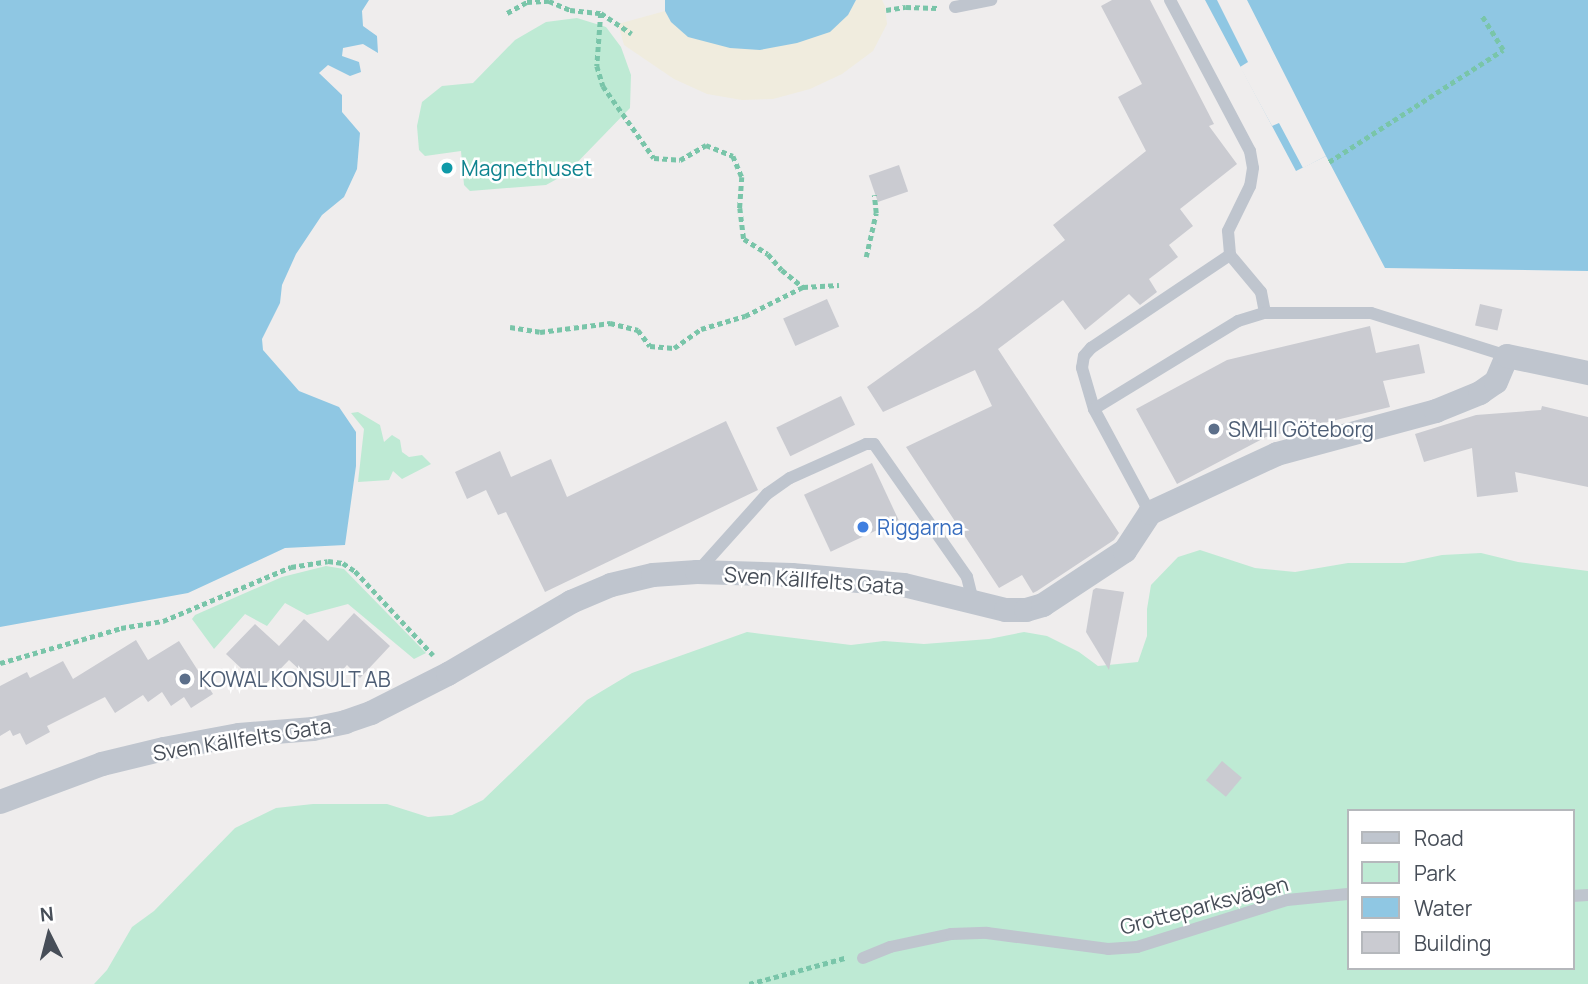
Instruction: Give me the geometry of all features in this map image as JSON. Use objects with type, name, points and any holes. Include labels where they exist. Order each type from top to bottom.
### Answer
[{"type":"street","points":[[1150,513],[1277,454],[1436,411],[1480,393],[1496,382],[1507,356],[1588,373]]},
{"type":"street","name":"Sven Källfelts Gata","points":[[0,802],[102,764],[164,749],[239,735],[313,729],[371,713],[448,674],[571,602],[611,585],[653,575],[697,572],[792,575],[904,585],[1006,610],[1026,610],[1043,606],[1125,551],[1150,513]]},
{"type":"lane","points":[[955,7],[991,0]]},
{"type":"lane","points":[[1170,0],[1250,151],[1253,168],[1250,186],[1228,231],[1230,255],[1261,292],[1265,313]]},
{"type":"lane","points":[[1150,513],[1094,409],[1082,368],[1084,356],[1091,348],[1230,255]]},
{"type":"lane","points":[[1094,409],[1238,321],[1265,313],[1371,313],[1507,356]]},
{"type":"lane","points":[[697,572],[767,494],[790,478],[853,449],[874,444],[967,577],[973,601]]},
{"type":"lane","name":"Grotteparksvägen","points":[[863,958],[890,947],[951,934],[988,933],[1108,949],[1137,947],[1287,900],[1346,894]]},
{"type":"path","points":[[507,13],[527,2],[549,1],[570,10],[601,13],[632,34]]},
{"type":"path","points":[[886,10],[906,7],[955,7]]},
{"type":"path","points":[[601,13],[597,66],[603,86],[654,158],[680,160],[706,145],[733,156],[742,177],[740,208],[744,239],[768,254],[782,271],[803,287]]},
{"type":"path","points":[[1329,162],[1503,50],[1482,16]]},
{"type":"path","points":[[866,257],[876,213],[874,195]]},
{"type":"path","points":[[510,327],[540,332],[610,323],[638,330],[650,346],[674,348],[701,329],[745,316],[803,287],[839,285]]},
{"type":"path","points":[[0,663],[121,628],[163,621],[291,568],[328,561],[343,563],[355,571],[448,674]]},
{"type":"path","points":[[749,984],[841,958],[863,958]]},
{"type":"green space","points":[[577,18],[606,27],[621,47],[631,75],[630,108],[566,174],[546,185],[470,191],[464,185],[461,151],[425,156],[419,150],[417,126],[422,102],[442,86],[473,83],[515,40],[546,22]]},
{"type":"green space","points":[[358,412],[380,425],[384,442],[392,435],[400,440],[402,452],[409,457],[422,455],[431,464],[402,479],[393,471],[389,480],[358,482],[364,429],[351,413]]},
{"type":"green space","points":[[1200,550],[1255,568],[1295,572],[1348,563],[1404,563],[1442,555],[1481,553],[1518,562],[1588,571],[1588,984],[94,984],[107,970],[132,927],[154,911],[235,828],[276,808],[313,804],[387,804],[428,817],[452,815],[483,800],[587,700],[632,673],[747,632],[851,645],[884,641],[924,644],[989,639],[1024,632],[1047,636],[1079,652],[1098,666],[1138,662],[1147,636],[1147,609],[1151,585],[1178,557]]},
{"type":"green space","points":[[326,566],[344,569],[426,653],[414,659],[348,604],[307,615],[285,603],[267,626],[245,614],[214,649],[192,619],[195,615],[282,577]]},
{"type":"sand","points":[[856,0],[882,0],[885,6],[887,24],[873,51],[842,74],[810,89],[773,99],[742,100],[707,94],[674,79],[624,45],[618,24],[665,11],[671,22],[848,15]]},
{"type":"water","points":[[0,0],[369,0],[362,11],[363,26],[377,36],[378,53],[363,44],[343,48],[342,56],[359,62],[361,72],[350,76],[328,65],[319,73],[342,95],[342,112],[360,133],[357,169],[344,197],[322,215],[296,254],[282,285],[280,303],[262,339],[263,350],[299,391],[339,407],[356,432],[356,466],[345,545],[285,548],[188,593],[0,627]]},
{"type":"water","points":[[665,0],[856,0],[848,15],[830,32],[797,43],[760,50],[730,48],[688,37],[671,22],[665,11]]},
{"type":"water","points":[[1205,0],[1588,0],[1588,271],[1385,268],[1326,156],[1296,171]]},
{"type":"pier","points":[[1217,0],[1247,0],[1326,156],[1303,168],[1279,123],[1272,126],[1240,67],[1248,62]]},
{"type":"building","points":[[1112,0],[1150,0],[1214,124],[1209,126],[1237,164],[1180,209],[1193,226],[1169,245],[1178,257],[1149,279],[1157,292],[1140,305],[1129,294],[1085,330],[1063,300],[998,349],[1119,533],[1114,540],[1033,593],[1022,575],[999,588],[906,447],[992,406],[975,370],[883,412],[867,387],[978,308],[1065,240],[1053,225],[1146,151],[1118,97],[1142,84],[1101,6]]},
{"type":"building","points":[[899,165],[908,191],[878,202],[869,175]]},
{"type":"building","points":[[827,299],[839,326],[795,346],[783,319]]},
{"type":"building","points":[[1480,304],[1502,309],[1497,331],[1475,325]]},
{"type":"building","points":[[1370,326],[1376,353],[1419,344],[1425,373],[1383,381],[1390,407],[1266,437],[1177,484],[1136,409],[1227,360]]},
{"type":"building","points":[[841,396],[855,425],[790,456],[776,428]]},
{"type":"building","points":[[1542,406],[1588,417],[1588,487],[1515,472],[1518,492],[1477,497],[1472,448],[1424,462],[1415,434],[1476,415],[1541,410]]},
{"type":"building","points":[[726,421],[758,490],[545,592],[506,512],[498,515],[486,490],[467,499],[455,472],[500,451],[511,477],[551,459],[567,497]]},
{"type":"building","points":[[872,463],[899,520],[831,552],[804,495]]},
{"type":"building","points":[[1096,588],[1124,592],[1109,670],[1086,632],[1093,590]]},
{"type":"building","points":[[354,613],[390,646],[360,678],[347,665],[329,685],[319,676],[313,682],[289,660],[262,688],[226,654],[255,624],[279,646],[304,619],[328,641]]},
{"type":"building","points":[[136,640],[148,660],[179,641],[213,694],[191,708],[184,697],[171,706],[162,692],[148,702],[143,695],[115,713],[105,697],[47,726],[50,732],[26,745],[20,733],[13,736],[10,730],[0,736],[0,686],[27,672],[30,678],[63,661],[73,679]]},
{"type":"building","points":[[1222,761],[1242,778],[1226,797],[1206,780]]},
{"type":"place","name":"Magnethuset","points":[[447,168]]},
{"type":"place","name":"SMHI Göteborg","points":[[1214,429]]},
{"type":"place","name":"Riggarna","points":[[863,527]]},
{"type":"place","name":"KOWAL KONSULT AB","points":[[185,679]]}]
